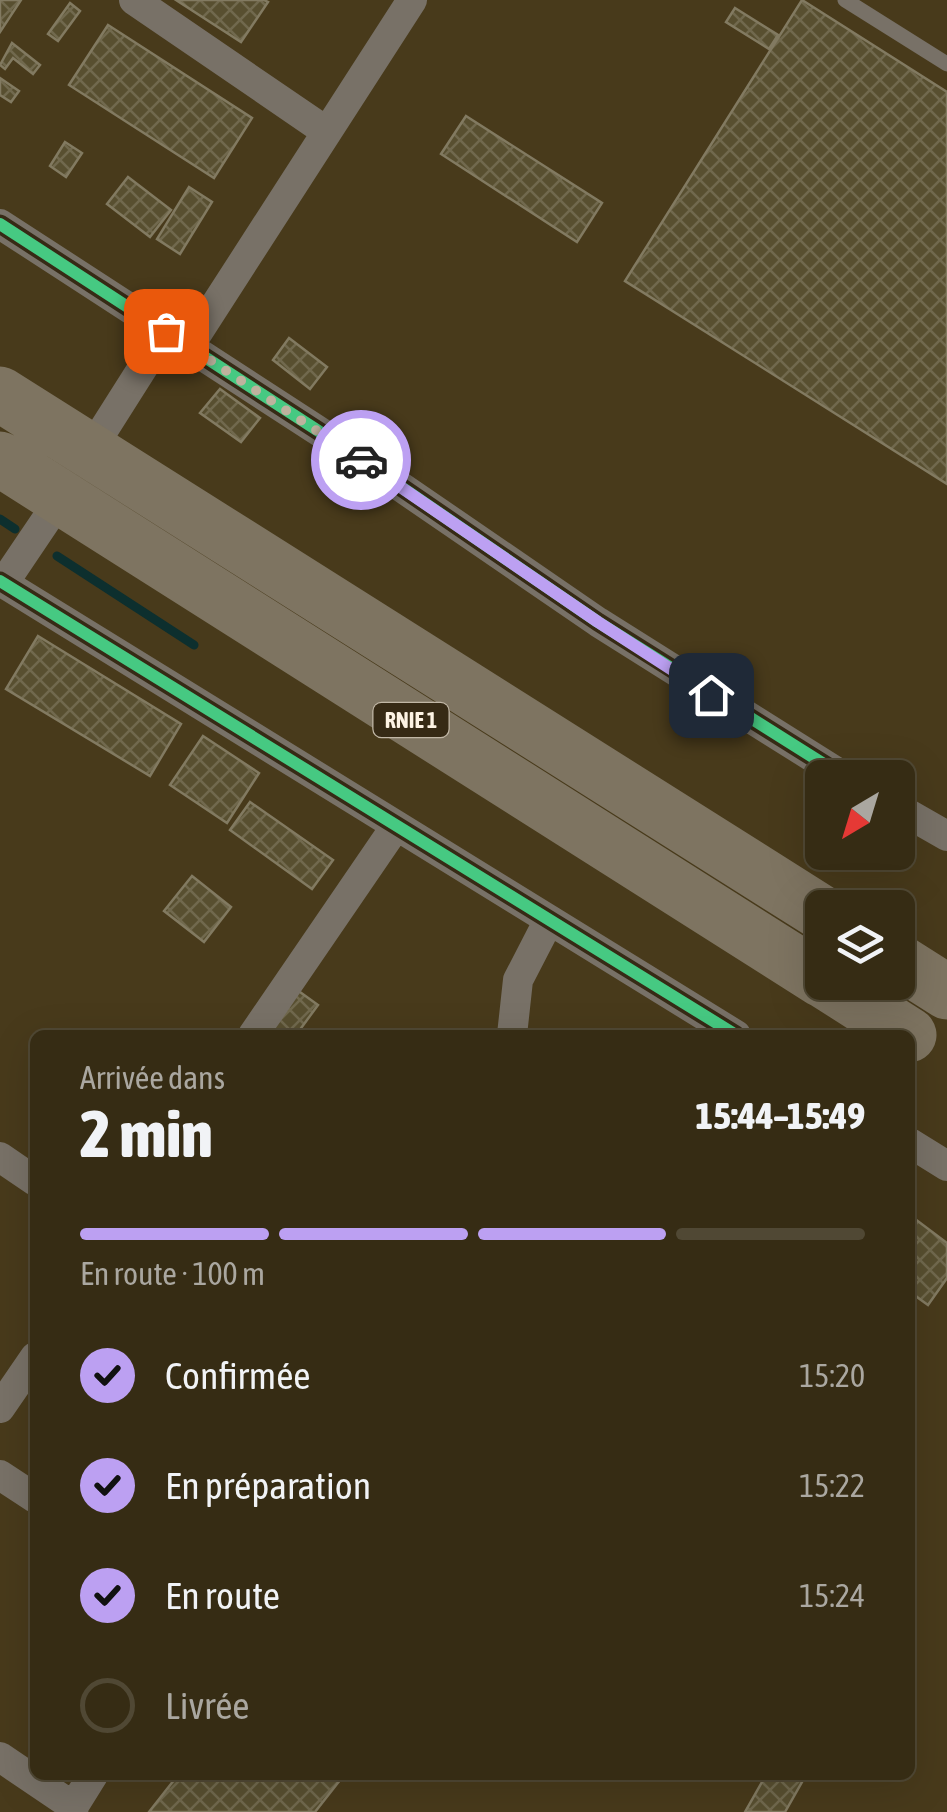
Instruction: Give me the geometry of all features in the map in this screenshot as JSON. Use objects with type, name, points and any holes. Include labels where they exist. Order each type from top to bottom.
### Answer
[{"type":"highway","name":"RNIE 1","points":[[0,394],[805,902]]},
{"type":"highway","name":"RNIE 1","points":[[0,459],[805,969]]},
{"type":"highway","points":[[915,971],[947,992]]},
{"type":"highway","name":"RNIE 1","points":[[854,1000],[902,1030]]},
{"type":"highway","name":"RNIE 1","points":[[915,1038],[947,1059]]},
{"type":"street","points":[[134,0],[326,132]]},
{"type":"street","points":[[90,451],[178,338],[326,132],[401,4]]},
{"type":"street","points":[[0,224],[178,338],[598,622],[817,760]]},
{"type":"street","points":[[61,498],[2,583],[728,1030]]},
{"type":"street","points":[[915,818],[947,836]]},
{"type":"street","points":[[257,1030],[396,826]]},
{"type":"street","points":[[513,1030],[518,980],[550,920]]},
{"type":"street","points":[[915,1146],[947,1166]]},
{"type":"street","points":[[0,1158],[30,1178]]},
{"type":"street","points":[[0,1408],[30,1364]]},
{"type":"street","points":[[0,1474],[30,1495]]},
{"type":"street","points":[[0,1756],[30,1778]]},
{"type":"street","points":[[32,1780],[72,1810],[90,1780]]},
{"type":"lane","points":[[844,0],[947,64]]},
{"type":"building","points":[[0,0],[21,0],[0,32]]},
{"type":"building","points":[[176,0],[264,0],[268,2],[241,42]]},
{"type":"building","points":[[802,0],[947,92],[947,484],[625,281]]},
{"type":"building","points":[[70,3],[80,11],[58,41],[48,34]]},
{"type":"building","points":[[735,8],[778,35],[769,49],[726,22]]},
{"type":"building","points":[[108,25],[252,118],[214,178],[69,85]]},
{"type":"building","points":[[12,43],[40,65],[33,74],[13,58],[5,69],[0,65]]},
{"type":"building","points":[[0,78],[19,91],[11,102],[0,95]]},
{"type":"building","points":[[466,116],[602,203],[577,242],[441,154]]},
{"type":"building","points":[[65,142],[82,153],[66,177],[50,166]]},
{"type":"building","points":[[128,177],[171,210],[150,237],[107,204]]},
{"type":"building","points":[[189,187],[212,202],[180,254],[157,239]]},
{"type":"building","points":[[289,338],[327,367],[310,389],[273,360]]},
{"type":"building","points":[[220,389],[260,418],[241,442],[200,413]]},
{"type":"building","points":[[38,636],[181,724],[150,776],[6,689]]},
{"type":"building","points":[[203,736],[259,773],[227,823],[170,785]]},
{"type":"building","points":[[250,802],[333,860],[312,889],[230,830]]},
{"type":"building","points":[[192,876],[231,907],[204,942],[164,911]]},
{"type":"building","points":[[293,987],[318,1005],[300,1030],[271,1030]]},
{"type":"building","points":[[915,1219],[947,1243],[947,1278],[928,1305],[915,1296]]},
{"type":"building","points":[[174,1780],[340,1780],[315,1812],[149,1812]]},
{"type":"building","points":[[763,1780],[803,1780],[785,1812],[745,1812]]},
{"type":"waterway","points":[[0,519],[15,529]]},
{"type":"waterway","points":[[57,556],[194,645]]},
{"type":"cycle path","points":[[0,224],[337,443],[598,622],[817,760]]},
{"type":"cycle path","points":[[0,581],[728,1030]]},
{"type":"way so far","points":[[166,331],[361,460]]},
{"type":"route","points":[[361,460],[711,695]]}]
